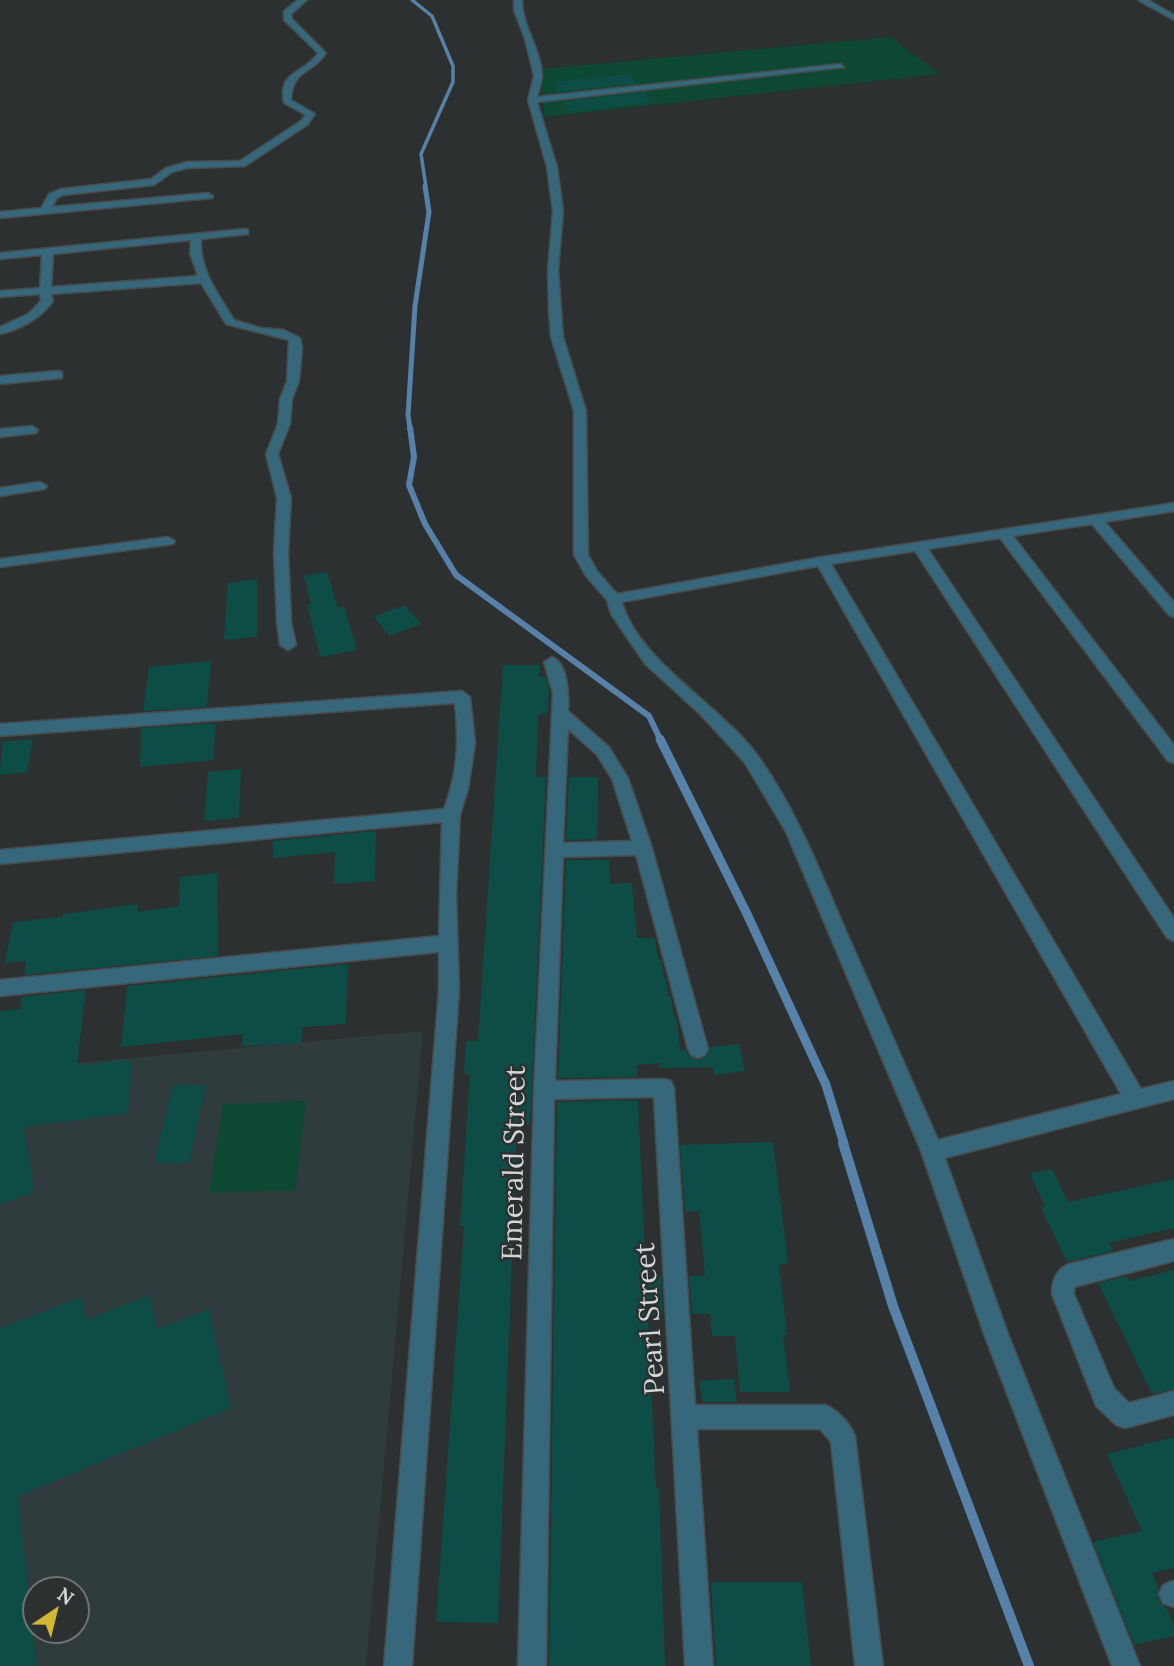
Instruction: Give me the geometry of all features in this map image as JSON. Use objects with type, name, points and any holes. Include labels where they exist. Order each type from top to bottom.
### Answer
[{"type":"street","points":[[46,211],[53,197],[61,192],[154,182],[169,170],[187,165],[242,164],[304,123],[312,114],[287,102],[289,80],[296,71],[320,58],[322,53],[288,20],[287,13],[291,7],[303,0]]},
{"type":"street","points":[[518,0],[518,10],[529,39],[538,76],[532,100],[552,167],[558,211],[553,270],[557,337],[580,411],[581,555],[591,573],[614,599],[618,614],[650,660],[706,710],[751,759],[794,831],[932,1151],[996,1334],[1126,1666]]},
{"type":"street","points":[[1142,0],[1174,18]]},
{"type":"street","points":[[532,100],[840,66]]},
{"type":"street","points":[[0,215],[208,196]]},
{"type":"street","points":[[0,256],[244,232]]},
{"type":"street","points":[[196,237],[195,253],[204,279],[230,322],[260,331],[280,332],[294,338],[296,348],[293,382],[286,399],[284,424],[272,454],[284,498],[281,552],[284,622],[288,646]]},
{"type":"street","points":[[0,331],[17,325],[42,309],[47,301],[45,290],[48,251]]},
{"type":"street","points":[[0,295],[204,279]]},
{"type":"street","points":[[0,380],[58,375]]},
{"type":"street","points":[[0,433],[32,430]]},
{"type":"street","points":[[0,492],[40,486]]},
{"type":"street","points":[[614,599],[822,561],[1174,507]]},
{"type":"street","points":[[1095,519],[1174,612]]},
{"type":"street","points":[[1004,533],[1174,757]]},
{"type":"street","points":[[0,563],[168,541]]},
{"type":"street","points":[[919,546],[1174,933]]},
{"type":"street","points":[[822,561],[1135,1098]]},
{"type":"street","name":"Emerald Street","points":[[532,1666],[544,1090],[561,714],[561,693],[552,662]]},
{"type":"street","points":[[0,730],[461,692],[467,743],[460,789],[451,815],[447,894],[449,990],[398,1666]]},
{"type":"street","points":[[561,714],[603,751],[620,778],[643,848],[698,1049]]},
{"type":"street","points":[[0,857],[451,815]]},
{"type":"street","points":[[554,850],[643,848]]},
{"type":"street","points":[[0,988],[448,943]]},
{"type":"street","name":"Pearl Street","points":[[544,1090],[664,1088],[699,1666]]},
{"type":"street","points":[[932,1151],[1174,1090]]},
{"type":"street","points":[[1174,1250],[1069,1275],[1063,1283],[1063,1294],[1105,1397],[1114,1408],[1125,1416],[1174,1403]]},
{"type":"street","points":[[685,1417],[825,1417],[835,1425],[843,1436],[869,1666]]},
{"type":"shaded area","points":[[423,1031],[366,1666],[0,1666],[0,1070]]},
{"type":"green space","points":[[890,37],[940,74],[544,117],[541,69]]},
{"type":"green space","points":[[306,1101],[295,1190],[209,1193],[223,1104]]},
{"type":"building","points":[[629,74],[637,84],[557,92],[553,87],[557,86],[554,82]]},
{"type":"building","points":[[644,92],[651,102],[570,112],[563,102]]},
{"type":"building","points":[[327,572],[338,608],[344,606],[357,650],[320,657],[307,605],[311,604],[304,576]]},
{"type":"building","points":[[257,579],[257,637],[224,640],[228,583]]},
{"type":"building","points":[[405,605],[421,624],[389,636],[374,616]]},
{"type":"building","points":[[211,661],[207,707],[143,711],[149,667]]},
{"type":"building","points":[[503,665],[540,665],[539,677],[546,677],[549,689],[547,714],[538,714],[536,777],[546,777],[530,1125],[517,1125],[498,1623],[436,1622],[464,1226],[460,1226],[470,1074],[464,1074],[466,1041],[478,1041]]},
{"type":"building","points":[[216,724],[213,760],[140,767],[141,728]]},
{"type":"building","points":[[33,739],[27,772],[0,775],[2,742]]},
{"type":"building","points":[[241,769],[239,818],[204,821],[208,772]]},
{"type":"building","points":[[569,777],[598,777],[597,839],[566,840]]},
{"type":"building","points":[[376,831],[375,881],[334,884],[335,852],[273,858],[273,841]]},
{"type":"building","points":[[566,860],[609,860],[610,884],[632,883],[637,938],[655,938],[658,959],[661,959],[668,996],[671,996],[677,1020],[680,1050],[685,1050],[690,1057],[699,1060],[707,1056],[710,1047],[739,1044],[745,1071],[714,1075],[713,1067],[659,1068],[659,1063],[637,1065],[637,1077],[558,1078]]},
{"type":"building","points":[[217,873],[218,956],[24,975],[26,961],[5,963],[13,922],[138,904],[138,912],[179,906],[180,877]]},
{"type":"building","points":[[348,964],[346,1024],[302,1027],[301,1043],[242,1046],[243,1034],[121,1047],[127,986]]},
{"type":"building","points":[[86,990],[77,1065],[132,1060],[128,1113],[24,1127],[34,1192],[0,1204],[0,1011],[20,1009],[21,997]]},
{"type":"building","points":[[173,1085],[206,1085],[189,1163],[154,1163]]},
{"type":"building","points":[[638,1100],[646,1276],[661,1276],[663,1315],[648,1315],[656,1488],[659,1488],[665,1666],[549,1666],[557,1102]]},
{"type":"building","points":[[773,1142],[788,1263],[779,1264],[790,1392],[740,1392],[735,1336],[712,1336],[710,1314],[692,1314],[689,1276],[705,1276],[699,1211],[685,1212],[680,1145]]},
{"type":"building","points":[[1052,1169],[1068,1202],[1174,1179],[1174,1228],[1109,1243],[1113,1251],[1067,1262],[1041,1208],[1045,1207],[1030,1173]]},
{"type":"building","points":[[1174,1270],[1174,1389],[1152,1394],[1098,1283],[1127,1276],[1129,1281]]},
{"type":"building","points":[[150,1295],[157,1329],[209,1309],[231,1408],[18,1496],[27,1575],[21,1575],[21,1645],[35,1645],[37,1666],[0,1666],[0,1328],[82,1297],[85,1320]]},
{"type":"building","points":[[734,1379],[737,1402],[702,1402],[699,1381]]},
{"type":"building","points":[[1174,1437],[1174,1568],[1152,1573],[1158,1589],[1157,1595],[1161,1604],[1166,1607],[1174,1626],[1174,1636],[1134,1645],[1093,1542],[1142,1531],[1107,1454]]},
{"type":"building","points":[[711,1582],[802,1582],[811,1666],[716,1666]]},
{"type":"waterway","points":[[412,0],[432,16],[453,66],[453,82],[421,154],[426,187]]},
{"type":"waterway","points":[[410,429],[408,415],[415,306],[429,212],[425,186]]},
{"type":"waterway","points":[[410,427],[414,457],[409,485],[425,524],[456,575],[649,716],[661,741]]},
{"type":"waterway","points":[[660,739],[747,914],[826,1085],[844,1144]]},
{"type":"waterway","points":[[843,1143],[893,1306],[1029,1666]]}]
